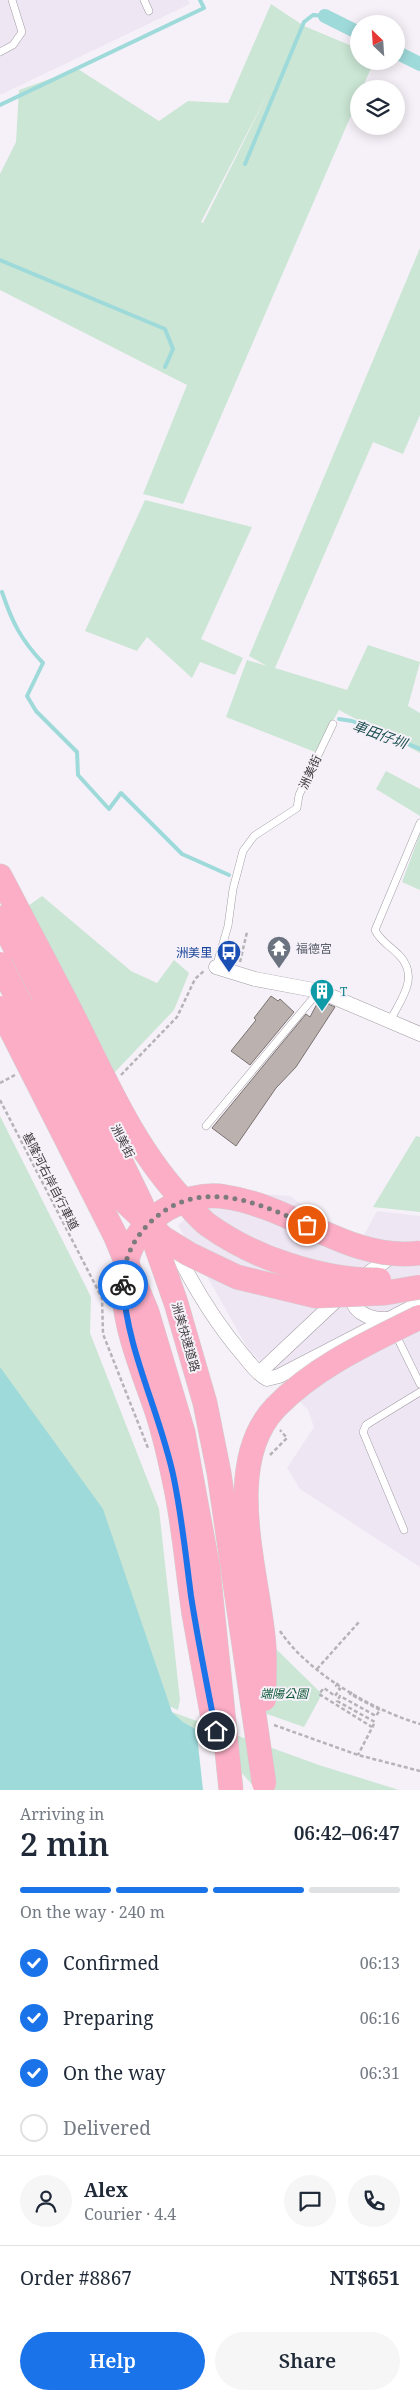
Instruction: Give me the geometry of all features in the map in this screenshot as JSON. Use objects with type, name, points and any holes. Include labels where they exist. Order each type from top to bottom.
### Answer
[{"type":"highway","points":[[0,876],[137,1139],[157,1170],[207,1224],[240,1246],[273,1260],[313,1273],[343,1279],[377,1280],[420,1275]]},
{"type":"highway","name":"洲美快速道路","points":[[0,918],[83,1080],[142,1204],[176,1303],[205,1403],[219,1473],[264,1787]]},
{"type":"highway","points":[[0,964],[119,1196],[163,1238],[189,1254],[237,1277],[316,1296],[385,1293],[420,1287]]},
{"type":"highway","points":[[0,1008],[115,1236],[147,1312],[183,1432],[208,1568],[220,1700],[231,1790]]},
{"type":"highway","points":[[226,1790],[194,1614],[174,1480],[156,1409],[125,1312],[123,1279],[129,1252],[141,1232],[154,1217],[173,1205],[199,1197],[223,1196],[249,1200],[353,1245],[379,1252],[420,1253]]},
{"type":"highway","points":[[264,1787],[264,1646],[248,1518],[246,1478],[252,1450],[260,1428],[274,1409],[296,1389],[361,1347],[420,1317]]},
{"type":"street","name":"洲美街","points":[[0,900],[97,1090],[192,1285],[219,1328],[259,1373]]},
{"type":"street","points":[[216,967],[319,991],[420,1034]]},
{"type":"street","points":[[420,1245],[389,1258],[355,1283],[259,1373],[267,1379],[279,1376],[420,1303]]},
{"type":"street","points":[[355,1283],[352,1292],[353,1302],[358,1311],[375,1319],[388,1319]]},
{"type":"lane","points":[[0,52],[12,45],[22,32],[12,0]]},
{"type":"lane","points":[[144,0],[149,11]]},
{"type":"lane","name":"洲美街","points":[[216,967],[228,926],[233,889],[243,851],[254,836],[297,808],[299,795],[333,724]]},
{"type":"lane","points":[[390,1021],[410,982],[409,968],[400,956],[378,938],[375,930],[420,822]]},
{"type":"lane","points":[[206,1126],[319,991]]},
{"type":"lane","points":[[388,1319],[420,1384]]},
{"type":"lane","points":[[404,1530],[363,1432],[366,1425],[420,1392]]},
{"type":"path","points":[[237,973],[247,932]]},
{"type":"path","points":[[97,1090],[122,1074],[154,1042],[176,1017],[195,979],[205,971],[216,967]]},
{"type":"path","name":"基隆河右岸自行車道","points":[[0,1100],[87,1269]]},
{"type":"path","points":[[269,1456],[287,1438],[279,1429]]},
{"type":"path","points":[[317,1669],[359,1622]]},
{"type":"path","points":[[337,1684],[340,1689],[335,1696],[324,1688],[319,1694],[372,1727]]},
{"type":"path","points":[[352,1692],[350,1694],[380,1710],[376,1716],[340,1696],[337,1701],[375,1722],[358,1755]]},
{"type":"shaded area","points":[[0,0],[188,0],[190,4],[0,95]]},
{"type":"shaded area","points":[[220,1190],[290,1196],[358,1246],[377,1211],[420,1216],[420,1567],[300,1489],[287,1468],[314,1427],[308,1410],[248,1349],[178,1225]]},
{"type":"green space","points":[[271,4],[304,26],[350,45],[350,70],[370,70],[366,80],[350,80],[350,118],[183,504],[143,494],[187,385],[0,290],[0,174],[16,142],[19,90],[78,69],[159,121],[188,101],[228,103]],"holes":[[[269,91],[203,223],[201,222]]]},
{"type":"green space","points":[[420,248],[420,415],[403,454],[373,442],[275,668],[347,690],[368,645],[420,662],[408,706],[420,713],[420,753],[339,710],[315,752],[226,717],[247,660],[267,666],[249,656]]},
{"type":"green space","points":[[145,500],[252,527],[201,639],[243,658],[235,675],[200,662],[192,678],[147,637],[137,651],[85,631]]},
{"type":"green space","points":[[386,771],[420,789],[420,816],[376,789]]},
{"type":"green space","points":[[420,834],[420,890],[402,882]]},
{"type":"green space","points":[[42,896],[131,971],[157,983],[174,960],[189,973],[174,1010],[114,1073],[28,906]]},
{"type":"green space","points":[[0,1116],[91,1297],[90,1333],[159,1509],[180,1700],[178,1710],[162,1703],[0,1404]]},
{"type":"green space","points":[[416,1136],[420,1137],[420,1212],[373,1207]]},
{"type":"green space","name":"端陽公園","points":[[272,1645],[322,1694],[304,1727],[267,1714],[243,1668]]},
{"type":"green space","points":[[172,1712],[319,1765],[399,1790],[255,1790],[201,1732],[183,1722]]},
{"type":"water","points":[[0,1367],[103,1509],[172,1712],[183,1722],[201,1732],[255,1790],[0,1790]]},
{"type":"pier","points":[[196,1726],[203,1730],[257,1790],[203,1790]]},
{"type":"building","points":[[271,996],[278,1001],[280,999],[294,1012],[250,1065],[231,1051],[256,1020],[254,1018]]},
{"type":"building","points":[[319,1000],[335,1007],[296,1067],[276,1088],[236,1146],[212,1128],[306,1014],[310,1017]]},
{"type":"waterway","points":[[0,105],[204,8],[200,0]]},
{"type":"waterway","points":[[245,164],[304,22],[313,15],[325,16]]},
{"type":"waterway","points":[[325,16],[350,28]]},
{"type":"waterway","points":[[405,56],[420,64]]},
{"type":"waterway","points":[[0,260],[165,329],[173,349],[165,367]]},
{"type":"waterway","points":[[2,592],[18,630],[43,663],[27,696],[36,711],[77,752],[78,775],[109,809],[121,793],[182,854],[229,875]]},
{"type":"waterway","name":"車田仔圳","points":[[339,719],[352,721],[420,749]]},
{"type":"way so far","points":[[123,1285],[129,1252],[141,1232],[154,1217],[173,1205],[199,1197],[223,1196],[249,1200],[307,1225]]},
{"type":"place","name":"福德宮","points":[[279,969]]},
{"type":"place","name":"洲美里","points":[[229,973]]},
{"type":"place","name":"T","points":[[322,1012]]},
{"type":"route","points":[[123,1285],[125,1312],[132,1340],[156,1409],[174,1480],[194,1614],[216,1731]]}]
